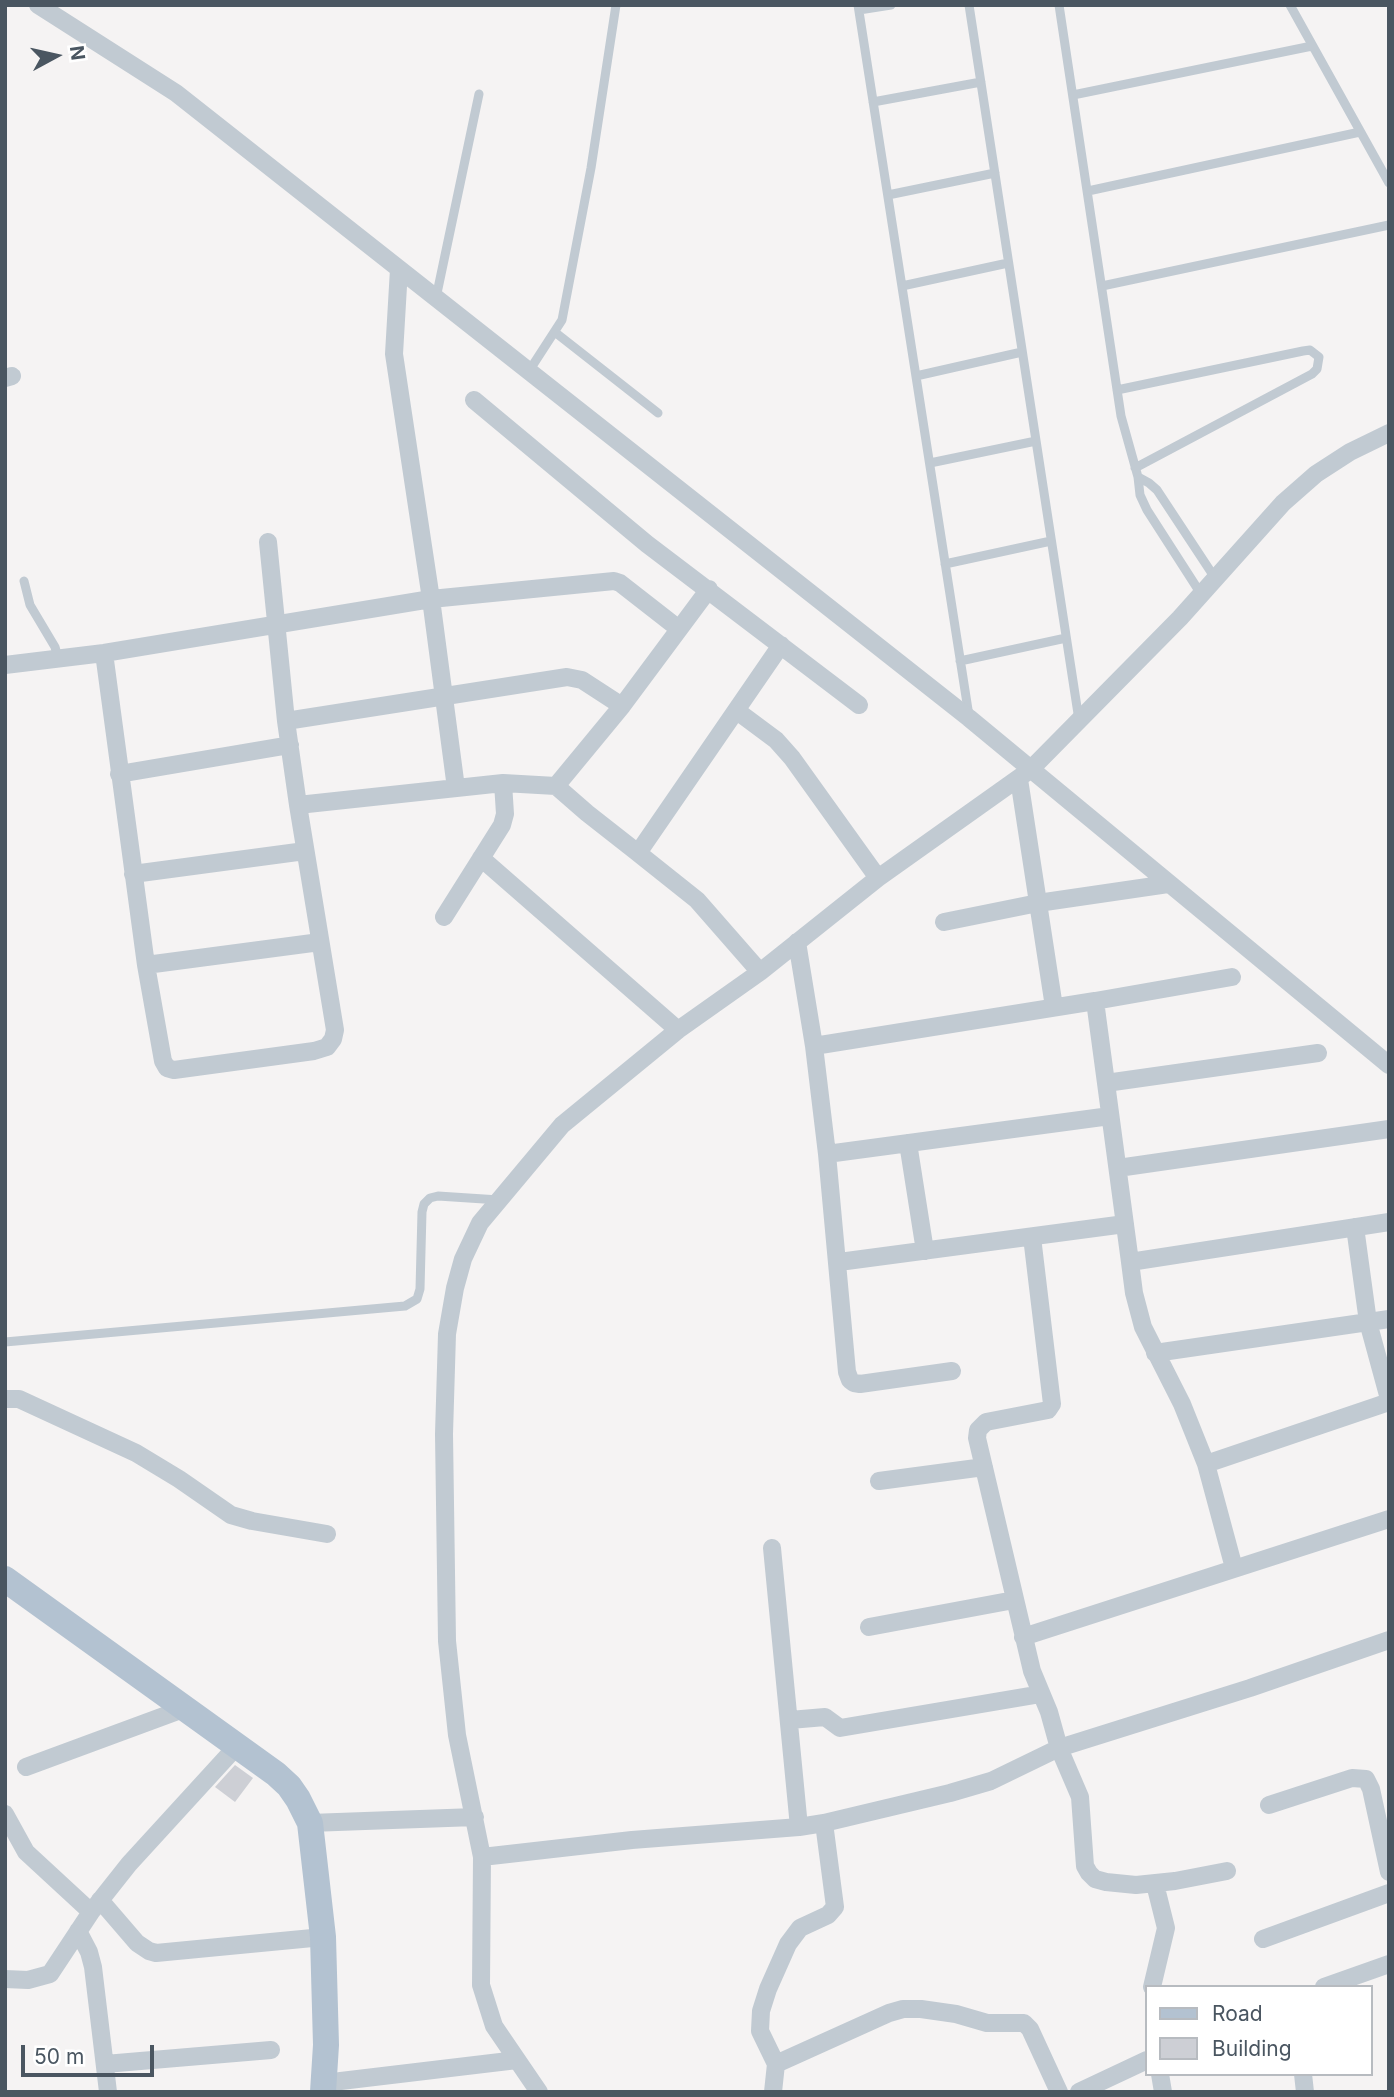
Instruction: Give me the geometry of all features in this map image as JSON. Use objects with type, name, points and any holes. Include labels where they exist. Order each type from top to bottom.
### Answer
[{"type":"main road","points":[[5,1580],[289,1786],[310,1824],[323,1937],[326,2045],[324,2087]]},
{"type":"street","points":[[38,5],[176,93],[969,718],[1025,775],[1168,884],[1389,1065]]},
{"type":"street","points":[[399,269],[394,354],[456,788]]},
{"type":"street","points":[[474,400],[647,544],[859,705]]},
{"type":"street","points":[[539,2092],[495,2026],[481,1985],[482,1857],[457,1735],[447,1641],[444,1434],[447,1334],[463,1259],[480,1223],[562,1125],[678,1030],[760,972],[878,878],[1025,775],[1201,594],[1283,503],[1316,474],[1350,452],[1389,433]]},
{"type":"street","points":[[104,653],[146,965],[163,1061],[167,1068],[174,1070],[327,1047],[335,1030],[286,721],[268,542]]},
{"type":"street","points":[[5,665],[104,653],[431,599],[614,581],[679,629]]},
{"type":"street","points":[[556,786],[622,706],[709,589]]},
{"type":"street","points":[[638,853],[781,645]]},
{"type":"street","points":[[286,721],[575,678],[622,706]]},
{"type":"street","points":[[737,710],[776,740],[792,758],[878,878]]},
{"type":"street","points":[[119,774],[290,744]]},
{"type":"street","points":[[1025,775],[1038,903],[1054,1007]]},
{"type":"street","points":[[444,917],[502,825],[505,814],[503,783]]},
{"type":"street","points":[[298,806],[503,783],[556,786],[697,900],[760,972]]},
{"type":"street","points":[[133,874],[305,851]]},
{"type":"street","points":[[481,859],[678,1030]]},
{"type":"street","points":[[944,922],[1038,903],[1168,884]]},
{"type":"street","points":[[146,965],[320,942]]},
{"type":"street","points":[[797,943],[814,1046],[827,1154],[839,1262],[847,1373],[854,1383],[952,1371]]},
{"type":"street","points":[[814,1046],[1232,977]]},
{"type":"street","points":[[1096,1001],[1138,1309],[1155,1353],[1182,1404],[1206,1464],[1234,1568]]},
{"type":"street","points":[[1106,1083],[1318,1053]]},
{"type":"street","points":[[827,1154],[1110,1116]]},
{"type":"street","points":[[1118,1168],[1389,1129]]},
{"type":"street","points":[[908,1143],[925,1251]]},
{"type":"street","points":[[1130,1262],[1389,1222]]},
{"type":"street","points":[[839,1262],[1125,1224]]},
{"type":"street","points":[[1206,1464],[1389,1400],[1367,1322],[1355,1227]]},
{"type":"street","points":[[1032,1237],[1052,1404],[1048,1410],[986,1422],[977,1438],[1023,1637],[1059,1748],[1080,1797],[1085,1866],[1095,1879],[1106,1882],[1155,1884],[1227,1871]]},
{"type":"street","points":[[1155,1353],[1389,1319]]},
{"type":"street","points":[[5,1399],[19,1399],[136,1453],[231,1515],[327,1534]]},
{"type":"street","points":[[878,1481],[984,1466]]},
{"type":"street","points":[[1023,1637],[1389,1519]]},
{"type":"street","points":[[772,1548],[799,1827]]},
{"type":"street","points":[[869,1627],[1014,1600]]},
{"type":"street","points":[[482,1857],[824,1823],[976,1786],[1059,1748],[1251,1688],[1389,1640]]},
{"type":"street","points":[[790,1720],[825,1717],[840,1728],[1041,1694]]},
{"type":"street","points":[[26,1767],[183,1709]]},
{"type":"street","points":[[5,1979],[28,1980],[50,1974],[78,1931],[129,1864],[236,1747]]},
{"type":"street","points":[[1269,1805],[1352,1779],[1366,1779],[1371,1789],[1389,1872]]},
{"type":"street","points":[[5,1814],[26,1852],[149,1951],[156,1953],[323,1937]]},
{"type":"street","points":[[310,1824],[475,1817]]},
{"type":"street","points":[[773,2092],[776,2064],[761,2031],[761,2011],[788,1944],[800,1928],[828,1915],[835,1907],[824,1823]]},
{"type":"street","points":[[1152,1985],[1166,1928],[1155,1884]]},
{"type":"street","points":[[1263,1939],[1389,1893]]},
{"type":"street","points":[[78,1931],[93,1967],[108,2092]]},
{"type":"street","points":[[1330,1985],[1389,1964]]},
{"type":"street","points":[[776,2064],[889,2012],[921,2009],[956,2014],[987,2023],[1024,2023],[1030,2029],[1059,2092]]},
{"type":"street","points":[[105,2064],[271,2050]]},
{"type":"street","points":[[324,2087],[517,2060]]},
{"type":"street","points":[[1079,2092],[1146,2060]]},
{"type":"lane","points":[[529,371],[562,320],[592,167],[616,5]]},
{"type":"lane","points":[[891,5],[859,8],[969,718]]},
{"type":"lane","points":[[969,5],[1079,721]]},
{"type":"lane","points":[[1059,5],[1121,416],[1140,495],[1201,594]]},
{"type":"lane","points":[[1290,5],[1389,183]]},
{"type":"lane","points":[[1073,95],[1312,46]]},
{"type":"lane","points":[[873,102],[981,82]]},
{"type":"lane","points":[[436,298],[479,94]]},
{"type":"lane","points":[[1088,191],[1360,132]]},
{"type":"lane","points":[[888,195],[995,173]]},
{"type":"lane","points":[[1102,285],[1389,225]]},
{"type":"lane","points":[[902,286],[1008,263]]},
{"type":"lane","points":[[555,333],[659,413]]},
{"type":"lane","points":[[1117,390],[1303,352],[1310,351],[1319,358],[1317,369],[1312,374],[1136,473]]},
{"type":"lane","points":[[916,376],[1022,352]]},
{"type":"lane","points":[[930,463],[1036,441]]},
{"type":"lane","points":[[1136,473],[1157,490],[1215,578]]},
{"type":"lane","points":[[945,564],[1051,541]]},
{"type":"lane","points":[[24,581],[30,605],[58,659]]},
{"type":"lane","points":[[960,661],[1066,638]]},
{"type":"lane","points":[[5,1342],[405,1306],[417,1299],[420,1289],[424,1204],[430,1198],[438,1196],[499,1200]]},
{"type":"building","points":[[235,1765],[253,1778],[235,1802],[215,1787]]}]
